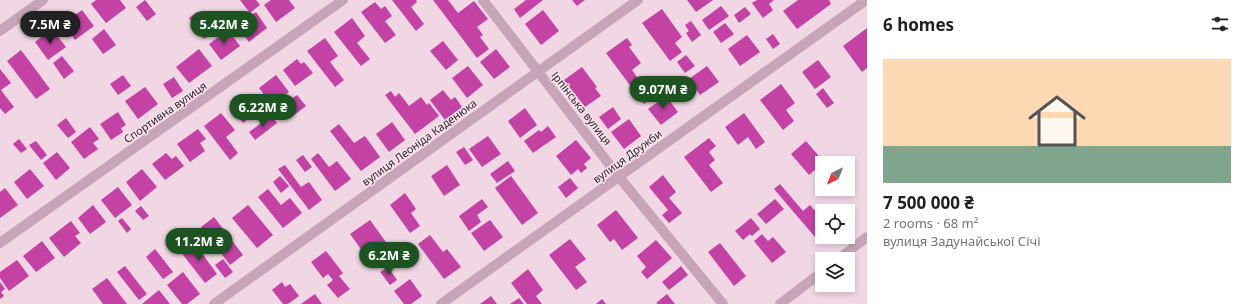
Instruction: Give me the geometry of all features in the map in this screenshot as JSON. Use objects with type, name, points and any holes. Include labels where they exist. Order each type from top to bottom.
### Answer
[{"type":"street","points":[[0,31],[43,0]]},
{"type":"street","name":"Спортивна вулиця","points":[[0,243],[343,0]]},
{"type":"street","name":"Ірпінська вулиця","points":[[483,0],[620,177],[723,304]]},
{"type":"street","name":"вулиця Леоніда Каденюка","points":[[214,304],[538,72],[548,63],[638,0]]},
{"type":"street","name":"вулиця Дружби","points":[[441,304],[866,0]]},
{"type":"street","points":[[848,252],[867,237]]},
{"type":"street","points":[[780,304],[815,277]]},
{"type":"building","points":[[96,0],[120,0],[126,8],[106,23],[91,4]]},
{"type":"building","points":[[145,0],[156,14],[147,21],[136,7]]},
{"type":"building","points":[[240,0],[256,0],[260,5],[250,13]]},
{"type":"building","points":[[271,0],[289,0],[295,8],[276,22],[264,5]]},
{"type":"building","points":[[392,0],[416,0],[417,2],[411,7],[424,24],[416,31]]},
{"type":"building","points":[[433,0],[448,0],[458,13],[474,1],[488,19],[477,27],[483,35],[480,37],[489,49],[477,58]]},
{"type":"building","points":[[526,0],[543,0],[520,18],[514,9]]},
{"type":"building","points":[[572,0],[585,0],[577,6]]},
{"type":"building","points":[[687,0],[713,0],[696,12]]},
{"type":"building","points":[[757,0],[774,0],[769,4],[773,10],[763,18],[752,3]]},
{"type":"building","points":[[798,0],[829,0],[831,4],[797,29],[783,11]]},
{"type":"building","points":[[375,2],[381,9],[385,6],[392,16],[385,21],[396,35],[385,43],[361,12]]},
{"type":"building","points":[[721,6],[729,16],[709,30],[702,20]]},
{"type":"building","points":[[745,7],[751,14],[739,23],[734,15]]},
{"type":"building","points":[[662,9],[682,37],[675,43],[682,52],[670,61],[642,23]]},
{"type":"building","points":[[82,10],[94,26],[75,40],[63,23]]},
{"type":"building","points":[[543,10],[559,31],[541,45],[525,24]]},
{"type":"building","points":[[197,12],[202,19],[207,16],[217,29],[204,39],[189,18]]},
{"type":"building","points":[[256,12],[267,28],[249,42],[233,22],[245,13],[248,18]]},
{"type":"building","points":[[352,18],[365,36],[357,43],[370,59],[361,66],[334,32]]},
{"type":"building","points":[[691,21],[701,35],[692,42],[686,33],[689,31],[685,25]]},
{"type":"building","points":[[725,23],[734,34],[721,43],[713,32]]},
{"type":"building","points":[[867,28],[867,68],[862,72],[843,46]]},
{"type":"building","points":[[52,29],[66,47],[48,60],[35,42]]},
{"type":"building","points":[[104,29],[116,45],[103,54],[92,39]]},
{"type":"building","points":[[228,30],[240,46],[221,60],[209,44]]},
{"type":"building","points":[[773,34],[780,44],[773,49],[766,39]]},
{"type":"building","points":[[747,35],[760,52],[740,66],[728,49]]},
{"type":"building","points":[[325,38],[338,56],[330,62],[344,80],[335,87],[307,51]]},
{"type":"building","points":[[627,38],[632,45],[629,47],[641,63],[632,70],[640,81],[632,88],[606,53]]},
{"type":"building","points":[[443,41],[458,60],[446,70],[430,51]]},
{"type":"building","points":[[199,49],[212,66],[189,83],[176,67]]},
{"type":"building","points":[[496,49],[510,67],[494,79],[480,62]]},
{"type":"building","points":[[21,50],[50,89],[36,99],[7,61]]},
{"type":"building","points":[[686,55],[695,66],[685,73],[677,62]]},
{"type":"building","points":[[62,56],[74,71],[64,79],[53,63]]},
{"type":"building","points":[[297,59],[301,64],[304,62],[313,73],[295,86],[283,70]]},
{"type":"building","points":[[818,60],[831,77],[815,89],[802,72]]},
{"type":"building","points":[[468,66],[483,85],[467,98],[452,78]]},
{"type":"building","points":[[707,66],[719,82],[700,95],[689,79]]},
{"type":"building","points":[[582,67],[597,87],[595,88],[601,96],[585,107],[564,80]]},
{"type":"building","points":[[0,69],[11,83],[1,90],[14,107],[5,114],[0,108]]},
{"type":"building","points":[[123,75],[131,86],[118,95],[110,84]]},
{"type":"building","points":[[276,75],[289,92],[272,105],[259,88]]},
{"type":"building","points":[[174,77],[183,91],[172,98],[163,84]]},
{"type":"building","points":[[646,82],[656,95],[644,104],[635,91]]},
{"type":"building","points":[[781,84],[795,103],[786,110],[794,121],[783,130],[760,100]]},
{"type":"building","points":[[145,87],[158,104],[138,119],[125,101]]},
{"type":"building","points":[[823,88],[834,103],[827,108],[816,94]]},
{"type":"building","points":[[443,90],[451,100],[455,97],[462,107],[445,120],[430,100]]},
{"type":"building","points":[[391,91],[395,97],[399,93],[409,106],[421,97],[427,105],[429,103],[439,116],[415,134],[385,95]]},
{"type":"building","points":[[248,94],[260,110],[243,123],[231,107]]},
{"type":"building","points":[[297,95],[306,106],[293,116],[284,104]]},
{"type":"building","points":[[666,96],[678,112],[661,125],[648,109]]},
{"type":"building","points":[[613,107],[621,119],[608,129],[599,117]]},
{"type":"building","points":[[525,108],[537,125],[520,138],[508,121]]},
{"type":"building","points":[[118,112],[126,125],[121,128],[123,132],[111,140],[100,124]]},
{"type":"building","points":[[221,113],[235,130],[226,137],[238,153],[230,160],[204,126]]},
{"type":"building","points":[[744,113],[765,142],[756,149],[748,137],[738,145],[725,127]]},
{"type":"building","points":[[271,116],[277,123],[255,140],[249,132]]},
{"type":"building","points":[[66,118],[76,132],[68,138],[57,125]]},
{"type":"building","points":[[629,119],[641,136],[624,149],[611,132]]},
{"type":"building","points":[[392,122],[405,140],[389,152],[376,134]]},
{"type":"building","points":[[339,124],[354,143],[365,136],[380,157],[361,171],[330,131]]},
{"type":"building","points":[[548,126],[556,137],[533,153],[524,141],[539,130],[541,132]]},
{"type":"building","points":[[90,127],[99,139],[93,143],[98,149],[84,159],[71,142]]},
{"type":"building","points":[[198,129],[206,139],[200,143],[205,151],[190,162],[177,144]]},
{"type":"building","points":[[488,136],[501,154],[482,167],[469,149]]},
{"type":"building","points":[[709,138],[716,146],[709,152],[715,160],[709,165],[723,183],[711,192],[684,157]]},
{"type":"building","points":[[19,139],[27,149],[21,153],[13,144]]},
{"type":"building","points":[[576,140],[591,158],[584,164],[587,168],[581,173],[578,169],[571,175],[556,156]]},
{"type":"building","points":[[36,141],[47,155],[41,160],[29,145]]},
{"type":"building","points":[[806,141],[819,156],[815,156],[815,170],[809,175],[791,154]]},
{"type":"building","points":[[464,147],[473,160],[465,165],[456,152]]},
{"type":"building","points":[[57,152],[70,168],[56,180],[43,163]]},
{"type":"building","points":[[166,153],[172,159],[176,156],[184,166],[165,180],[152,164]]},
{"type":"building","points":[[318,153],[329,167],[337,161],[351,179],[335,191],[311,159]]},
{"type":"building","points":[[303,155],[312,167],[305,172],[296,160]]},
{"type":"building","points":[[508,161],[515,171],[497,183],[490,174]]},
{"type":"building","points":[[285,165],[301,187],[309,182],[322,200],[309,210],[278,169]]},
{"type":"building","points":[[447,165],[460,185],[444,196],[431,176]]},
{"type":"building","points":[[30,169],[44,186],[27,199],[14,182]]},
{"type":"building","points":[[142,169],[157,187],[140,201],[126,182]]},
{"type":"building","points":[[663,175],[676,192],[669,198],[682,213],[669,223],[662,215],[668,210],[649,187]]},
{"type":"building","points":[[280,176],[289,186],[281,193],[273,182]]},
{"type":"building","points":[[511,176],[538,213],[522,225],[495,188]]},
{"type":"building","points":[[570,178],[578,188],[566,198],[558,187]]},
{"type":"building","points":[[780,184],[803,211],[810,205],[814,210],[815,209],[815,237],[774,189]]},
{"type":"building","points":[[118,187],[132,205],[115,218],[101,200]]},
{"type":"building","points":[[5,188],[18,205],[0,218],[0,192]]},
{"type":"building","points":[[268,189],[281,205],[290,198],[302,213],[283,228],[258,197]]},
{"type":"building","points":[[405,193],[416,209],[411,213],[420,226],[410,233],[390,205]]},
{"type":"building","points":[[482,199],[488,207],[477,215],[481,222],[469,231],[459,216]]},
{"type":"building","points":[[775,199],[784,209],[766,224],[757,214]]},
{"type":"building","points":[[93,205],[106,222],[90,234],[78,218]]},
{"type":"building","points":[[248,205],[273,235],[257,248],[232,218]]},
{"type":"building","points":[[141,206],[149,216],[143,220],[135,211]]},
{"type":"building","points":[[616,210],[638,238],[622,250],[614,239],[610,242],[597,225]]},
{"type":"building","points":[[214,217],[243,255],[230,265],[201,227]]},
{"type":"building","points":[[122,218],[131,229],[127,233],[118,221]]},
{"type":"building","points":[[751,218],[760,229],[752,236],[750,234],[743,240],[735,231]]},
{"type":"building","points":[[370,220],[391,249],[371,263],[350,234]]},
{"type":"building","points":[[490,220],[503,237],[484,251],[471,233]]},
{"type":"building","points":[[71,221],[80,233],[75,236],[81,243],[64,257],[49,238]]},
{"type":"building","points":[[762,234],[768,241],[773,237],[786,252],[772,263],[754,241]]},
{"type":"building","points":[[430,235],[443,252],[447,249],[461,267],[444,279],[418,244]]},
{"type":"building","points":[[570,239],[586,259],[575,267],[587,282],[576,290],[549,255]]},
{"type":"building","points":[[656,240],[672,258],[647,279],[641,272],[646,267],[637,256]]},
{"type":"building","points":[[42,241],[55,258],[36,272],[23,256]]},
{"type":"building","points":[[193,241],[217,274],[205,283],[180,251]]},
{"type":"building","points":[[720,243],[746,276],[734,286],[708,252]]},
{"type":"building","points":[[155,249],[173,272],[163,279],[146,257]]},
{"type":"building","points":[[326,251],[343,273],[339,276],[350,289],[338,298],[327,285],[333,280],[328,274],[323,278],[311,262]]},
{"type":"building","points":[[223,259],[233,272],[225,278],[215,265]]},
{"type":"building","points":[[17,260],[29,276],[9,291],[0,278],[0,272]]},
{"type":"building","points":[[125,266],[147,294],[139,300],[117,272]]},
{"type":"building","points":[[681,266],[688,275],[669,290],[662,282]]},
{"type":"building","points":[[388,267],[397,280],[390,285],[380,272]]},
{"type":"building","points":[[528,269],[543,290],[536,296],[542,304],[527,304],[511,283]]},
{"type":"building","points":[[183,272],[200,294],[187,304],[182,304],[167,285]]},
{"type":"building","points":[[107,278],[127,304],[103,304],[92,289]]},
{"type":"building","points":[[410,279],[422,296],[411,304],[404,304],[394,291]]},
{"type":"building","points":[[0,282],[5,289],[1,292],[4,296],[0,299]]},
{"type":"building","points":[[282,282],[285,287],[290,284],[299,296],[288,304],[283,304],[272,290]]},
{"type":"building","points":[[159,290],[170,304],[142,304]]},
{"type":"building","points":[[315,294],[322,304],[301,304]]},
{"type":"building","points":[[667,294],[675,304],[656,303]]},
{"type":"building","points":[[491,296],[497,304],[480,304]]},
{"type":"building","points":[[519,298],[524,304],[510,304]]},
{"type":"building","points":[[602,299],[606,304],[596,304]]}]
